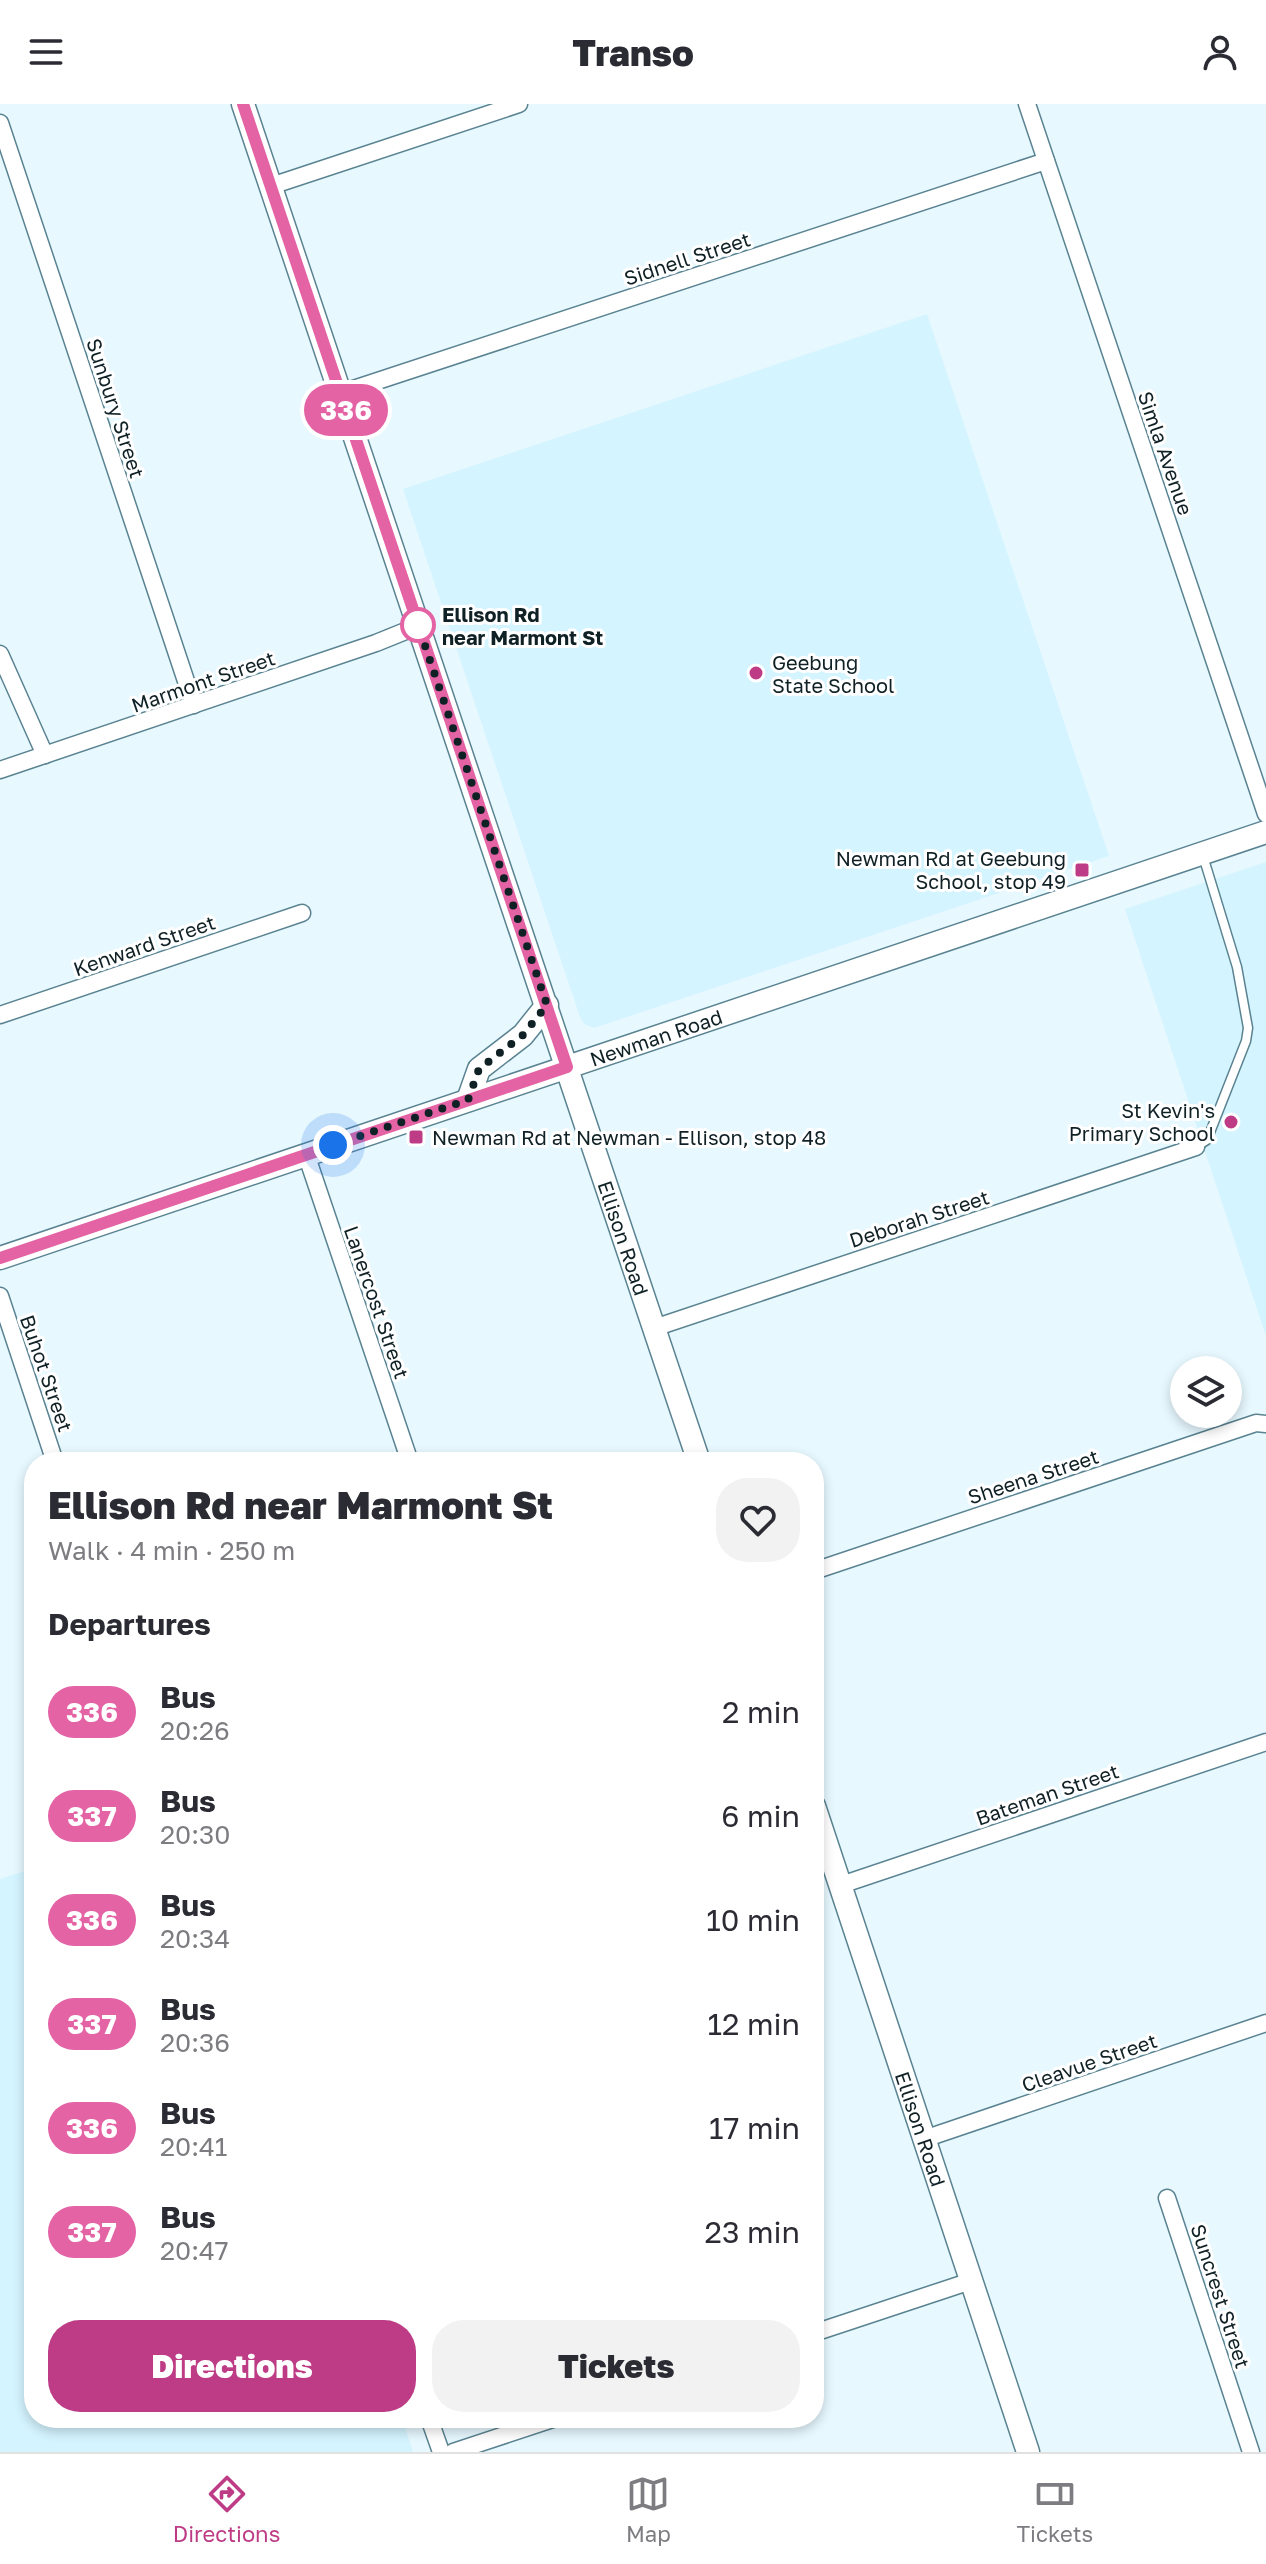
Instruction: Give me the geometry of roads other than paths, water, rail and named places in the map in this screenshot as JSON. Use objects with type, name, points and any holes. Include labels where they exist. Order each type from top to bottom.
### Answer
[{"type":"street","name":"Ellison Road","points":[[243,104],[696,1452]]},
{"type":"street","points":[[271,186],[519,104]]},
{"type":"street","name":"Simla Avenue","points":[[1027,104],[1266,814]]},
{"type":"street","name":"Sunbury Street","points":[[2,133],[194,705]]},
{"type":"street","name":"Sidnell Street","points":[[341,393],[1046,161]]},
{"type":"street","name":"Marmont Street","points":[[0,770],[418,626]]},
{"type":"street","points":[[0,654],[45,755]]},
{"type":"street","name":"Newman Road","points":[[0,1258],[1266,832]]},
{"type":"street","name":"Kenward Street","points":[[0,1015],[302,913]]},
{"type":"street","points":[[468,1100],[479,1069],[523,1035],[547,1005]]},
{"type":"street","name":"Deborah Street","points":[[654,1328],[1196,1147]]},
{"type":"street","name":"Lanercost Street","points":[[306,1154],[407,1452]]},
{"type":"street","name":"Buhot Street","points":[[0,1296],[52,1452]]},
{"type":"street","name":"Sheena Street","points":[[824,1568],[1256,1423],[1266,1424]]},
{"type":"street","name":"Bateman Street","points":[[841,1885],[1266,1742]]},
{"type":"street","name":"Ellison Road","points":[[824,1835],[1028,2452]]},
{"type":"street","name":"Cleavue Street","points":[[924,2139],[1266,2023]]},
{"type":"street","name":"Suncrest Street","points":[[1167,2198],[1251,2452]]},
{"type":"street","points":[[824,2330],[971,2281]]},
{"type":"street","points":[[433,2428],[441,2452]]},
{"type":"street","points":[[453,2452],[526,2428]]},
{"type":"lane","points":[[1196,1147],[1207,1140],[1246,1041],[1248,1028],[1237,967],[1202,854]]},
{"type":"place","name":"Ellison Rd near Marmont St","points":[[418,625]]},
{"type":"place","name":"Geebung State School","points":[[756,673]]},
{"type":"place","name":"Newman Rd at Geebung School, stop 49","points":[[1082,870]]},
{"type":"place","name":"St Kevin's Primary School","points":[[1231,1122]]},
{"type":"place","name":"Newman Rd at Newman - Ellison, stop 48","points":[[416,1137]]}]
